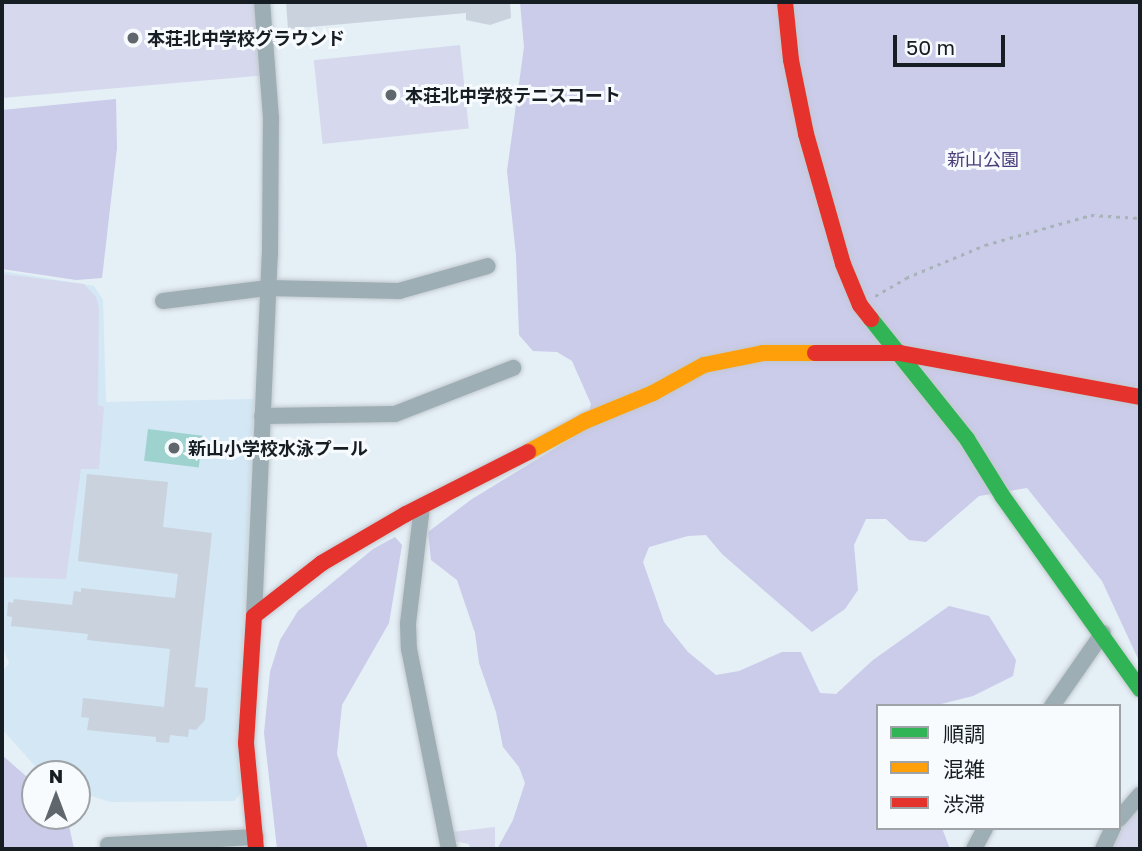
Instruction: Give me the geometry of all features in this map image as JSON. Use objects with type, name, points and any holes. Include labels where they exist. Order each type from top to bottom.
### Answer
[{"type":"street","points":[[108,845],[256,843],[246,743],[268,288],[271,118],[262,2]]},
{"type":"street","points":[[785,2],[791,60],[806,134],[843,264],[860,305],[967,439],[1003,497],[1103,633],[1140,689]]},
{"type":"street","points":[[163,301],[268,288],[399,290],[488,266]]},
{"type":"street","points":[[254,617],[322,563],[422,506],[585,421],[653,393],[704,365],[763,353],[900,353],[1140,397]]},
{"type":"street","points":[[262,416],[395,414],[513,369]]},
{"type":"street","points":[[422,506],[408,624],[409,649],[449,849]]},
{"type":"street","points":[[1053,704],[1103,633]]},
{"type":"street","points":[[1121,817],[1140,795]]},
{"type":"street","points":[[974,849],[984,830]]},
{"type":"street","points":[[1103,849],[1111,830]]},
{"type":"path","points":[[860,305],[906,278],[985,245],[1091,215],[1140,218]]},
{"type":"shaded area","name":"本荘北中学校グラウンド","points":[[2,2],[262,2],[268,75],[2,98]]},
{"type":"shaded area","name":"本荘北中学校テニスコート","points":[[460,45],[469,129],[323,144],[314,60]]},
{"type":"shaded area","points":[[2,271],[94,286],[103,300],[106,402],[254,399],[242,656],[241,793],[234,801],[110,802],[91,796],[91,760],[30,760],[2,729],[2,672],[9,663],[2,645]]},
{"type":"shaded area","points":[[2,274],[84,284],[96,297],[99,308],[98,405],[104,407],[99,469],[81,469],[66,579],[2,577]]},
{"type":"shaded area","name":"新山小学校水泳プール","points":[[148,429],[203,436],[199,467],[144,461]]},
{"type":"shaded area","points":[[1140,805],[1140,849],[1111,849],[1121,827]]},
{"type":"shaded area","points":[[495,827],[495,847],[492,849],[470,849],[469,844],[454,841],[452,832]]},
{"type":"green space","name":"新山公園","points":[[520,2],[1140,2],[1140,663],[1102,581],[1027,488],[979,496],[926,542],[909,540],[886,519],[866,519],[854,545],[858,590],[845,609],[812,632],[722,554],[706,535],[688,536],[649,547],[643,562],[664,622],[688,652],[716,675],[739,671],[782,652],[801,652],[820,693],[836,694],[873,660],[949,606],[989,616],[1016,660],[1013,676],[973,696],[941,704],[876,704],[876,830],[943,830],[950,849],[497,849],[513,820],[525,783],[519,767],[503,747],[496,712],[479,663],[475,633],[457,580],[431,560],[428,532],[472,499],[585,430],[591,404],[572,361],[557,352],[533,351],[519,335],[516,255],[507,171],[524,47]]},
{"type":"green space","points":[[116,99],[117,148],[102,278],[76,280],[2,269],[2,110]]},
{"type":"green space","points":[[395,537],[402,545],[389,623],[342,705],[337,754],[368,849],[277,849],[264,733],[270,672],[280,640],[298,611],[373,549]]},
{"type":"green space","points":[[2,755],[21,772],[21,830],[70,830],[74,849],[2,849]]},
{"type":"building","points":[[286,2],[510,2],[511,18],[490,25],[466,20],[466,13],[288,29]]},
{"type":"building","points":[[87,474],[168,482],[163,527],[212,533],[195,687],[208,688],[205,720],[196,730],[189,729],[188,737],[170,735],[169,743],[156,742],[156,737],[87,730],[89,718],[81,717],[83,698],[164,707],[170,649],[87,640],[88,634],[11,626],[12,617],[7,616],[8,602],[13,603],[14,599],[72,605],[74,591],[81,592],[81,588],[175,598],[178,574],[78,561]]},
{"type":"traffic: fast","points":[[871,319],[967,439],[1003,497],[1140,689]]},
{"type":"traffic: slow","points":[[528,452],[585,421],[653,393],[704,365],[763,353],[815,353]]},
{"type":"traffic: jam","points":[[785,2],[791,60],[806,134],[843,264],[860,305],[871,319]]},
{"type":"traffic: jam","points":[[815,353],[900,353],[1140,397]]},
{"type":"traffic: jam","points":[[256,849],[246,743],[254,616],[322,563],[406,514],[528,452]]},
{"type":"place","name":"本荘北中学校グラウンド","points":[[133,38]]},
{"type":"place","name":"本荘北中学校テニスコート","points":[[391,95]]},
{"type":"place","name":"新山小学校水泳プール","points":[[174,448]]}]
